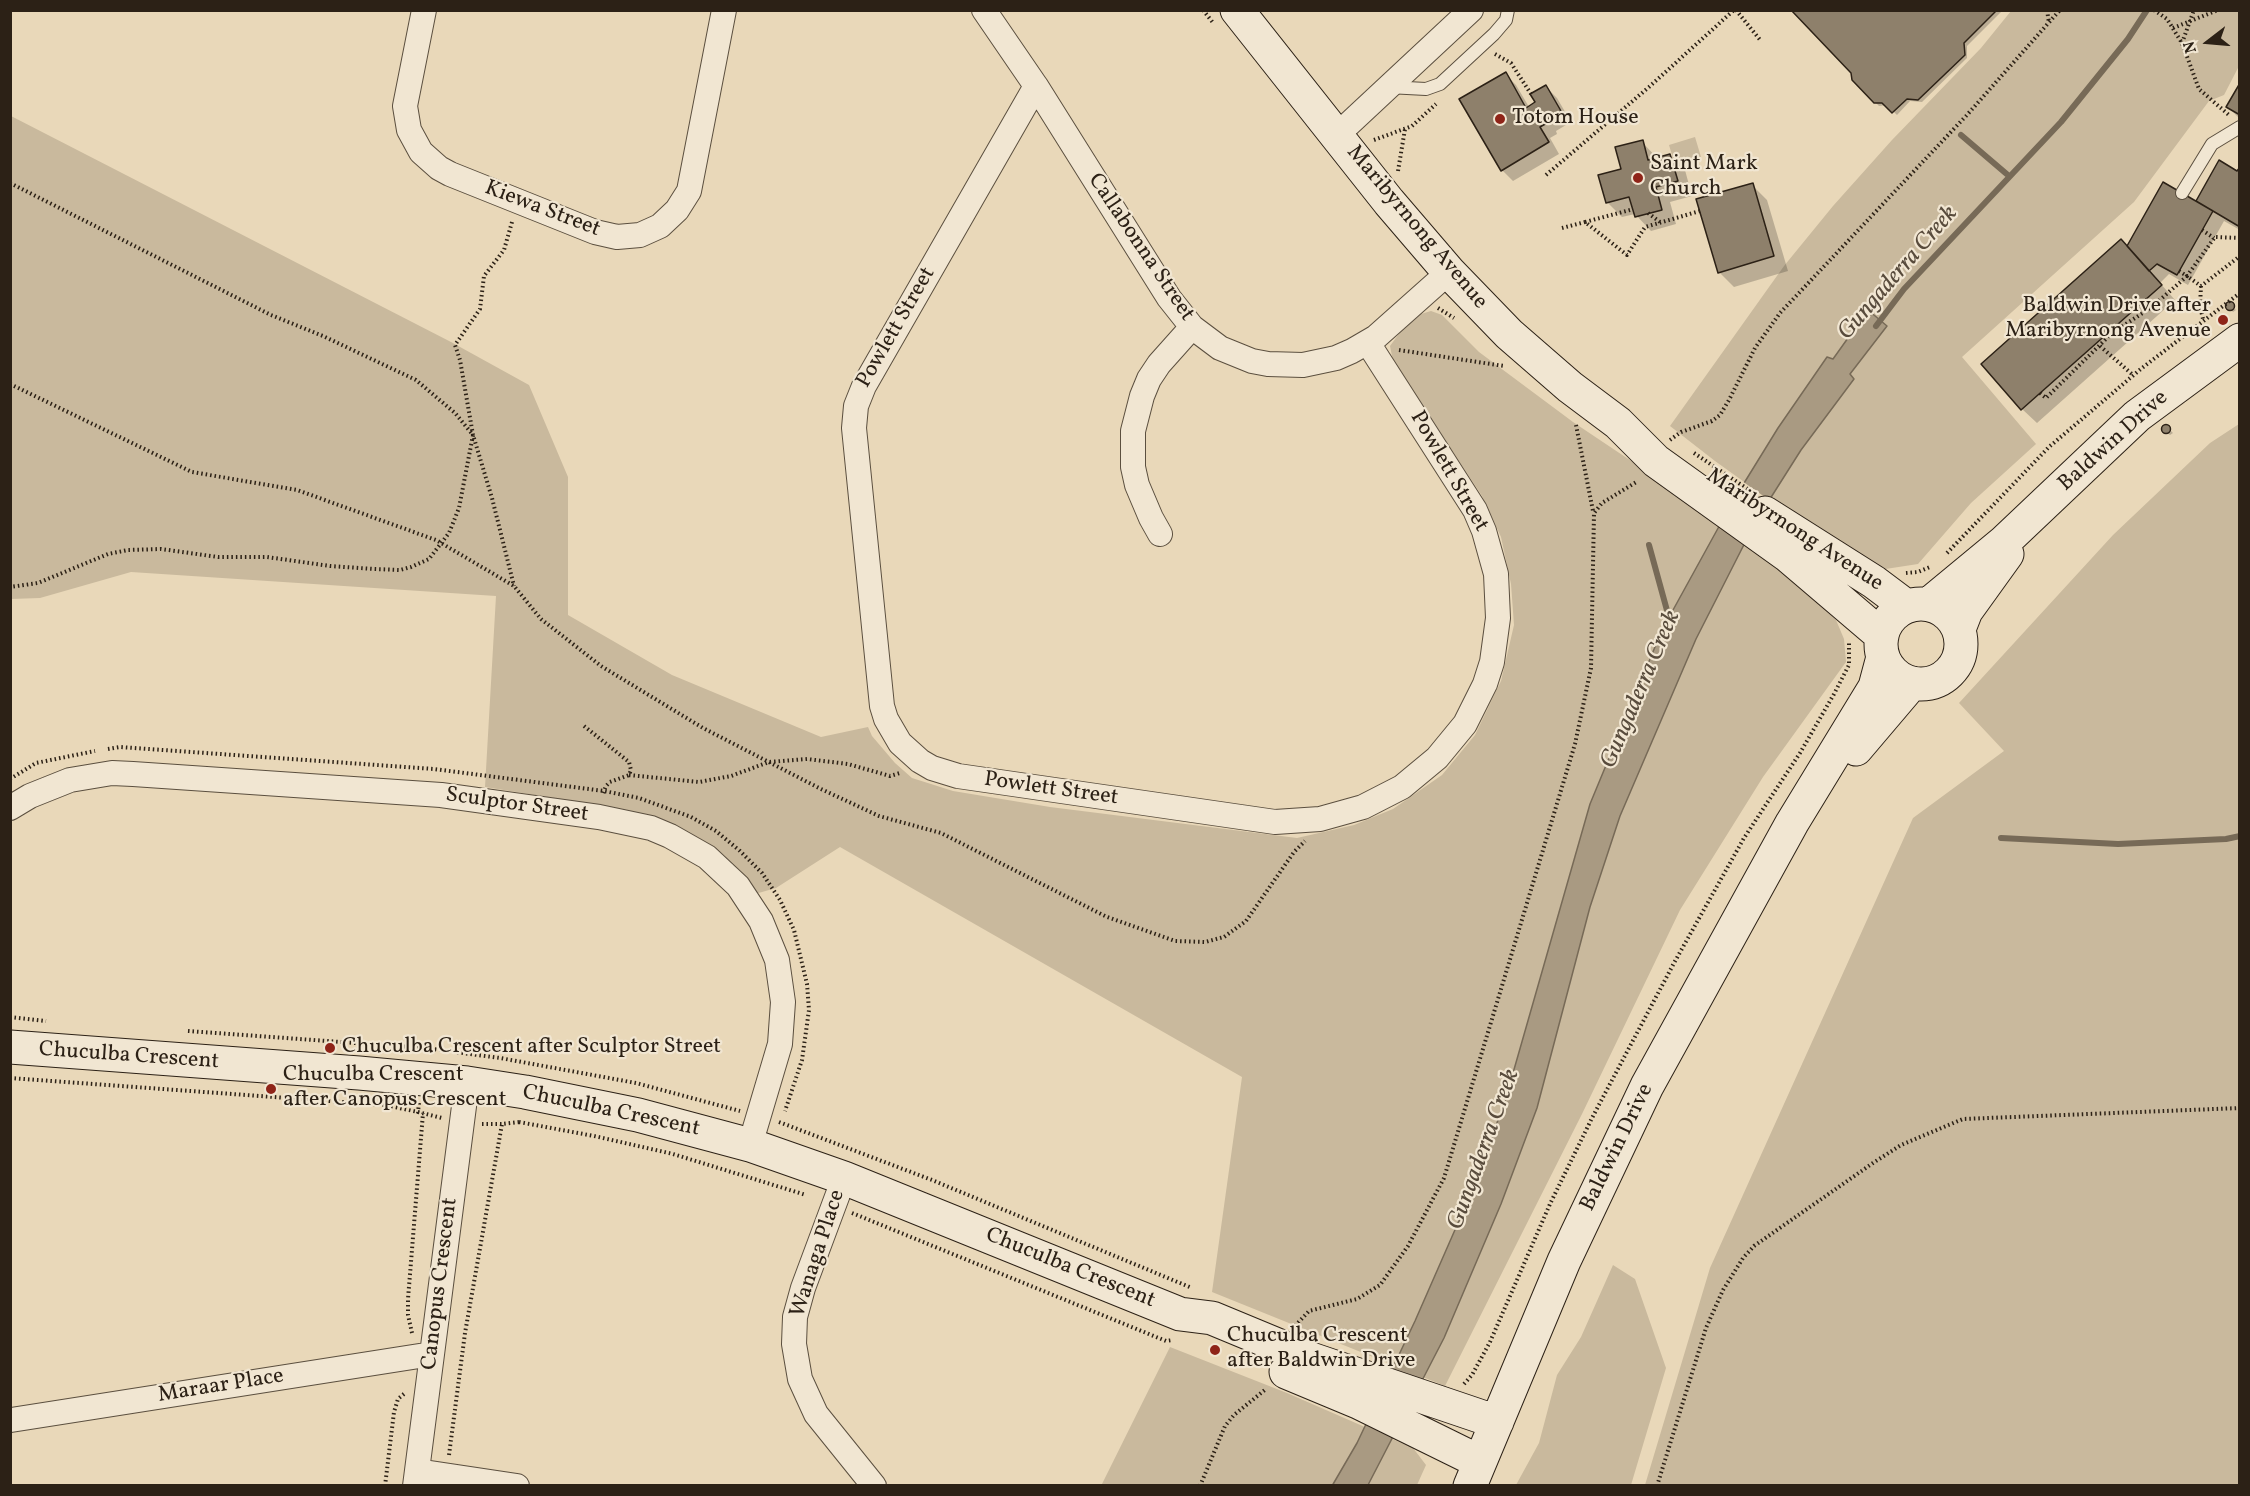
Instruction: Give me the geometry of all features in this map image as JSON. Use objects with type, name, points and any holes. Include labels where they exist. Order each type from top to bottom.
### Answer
[{"type":"street","name":"Kiewa Street","points":[[424,10],[405,106],[409,130],[425,156],[439,168],[595,232],[617,237],[640,235],[651,231],[669,219],[684,201],[689,190],[724,10]]},
{"type":"street","name":"Callabonna Street","points":[[984,10],[1036,86],[1168,298],[1192,327],[1227,351],[1252,361],[1286,366],[1320,363],[1370,346],[1449,272]]},
{"type":"street","name":"Maribyrnong Avenue","points":[[1237,10],[1389,202],[1449,272],[1541,363],[1618,423],[1794,546],[1874,582],[1917,605]]},
{"type":"street","points":[[1337,135],[1470,10]]},
{"type":"street","name":"Powlett Street","points":[[1036,86],[864,386],[856,406],[854,428],[878,681],[886,719],[909,753],[932,768],[945,773],[1253,820],[1298,822],[1322,819],[1363,807],[1383,798],[1402,787],[1437,758],[1452,742],[1476,704],[1485,684],[1496,640],[1498,596],[1496,574],[1484,531],[1464,491],[1370,346]]},
{"type":"street","points":[[1160,534],[1137,485],[1132,458],[1133,431],[1149,379],[1159,364],[1192,327]]},
{"type":"street","name":"Baldwin Drive","points":[[1917,605],[2004,542],[2137,416],[2240,340]]},
{"type":"street","name":"Baldwin Drive","points":[[1959,629],[1966,611],[2047,503]]},
{"type":"street","name":"Maribyrnong Avenue","points":[[1794,546],[1882,646]]},
{"type":"street","points":[[1917,605],[1942,609],[1953,618],[1962,642],[1960,656],[1947,675],[1940,680],[1926,684],[1912,683],[1899,678],[1889,668],[1882,646],[1886,623],[1895,613],[1917,605]]},
{"type":"street","name":"Baldwin Drive","points":[[1475,1474],[1564,1261],[1647,1086],[1792,823],[1875,687],[1882,646]]},
{"type":"street","name":"Baldwin Drive","points":[[1792,823],[1912,683]]},
{"type":"street","name":"Sculptor Street","points":[[10,808],[30,796],[70,780],[101,774],[133,774],[441,795],[599,817],[651,828],[689,845],[707,857],[738,886],[751,903],[770,940],[781,981],[782,1023],[774,1064],[750,1145]]},
{"type":"street","name":"Chuculba Crescent","points":[[10,1047],[467,1083],[638,1115],[750,1145],[839,1192],[1179,1327],[1282,1359],[1363,1390],[1475,1474]]},
{"type":"street","name":"Canopus Crescent","points":[[416,1478],[422,1355],[467,1083]]},
{"type":"street","name":"Wanaga Place","points":[[839,1192],[803,1288],[795,1317],[794,1344],[800,1379],[816,1414],[874,1485]]},
{"type":"street","name":"Maraar Place","points":[[11,1420],[422,1355]]},
{"type":"street","name":"Chuculba Crescent","points":[[1363,1390],[1449,1394],[1497,1422]]},
{"type":"street","points":[[416,1478],[446,1475],[517,1485]]},
{"type":"lane","points":[[1388,87],[1426,89],[1440,84],[1494,34],[1506,20],[1508,10]]},
{"type":"lane","points":[[2182,193],[2212,144],[2235,122]]},
{"type":"path","points":[[1546,175],[1735,10],[1761,41]]},
{"type":"path","points":[[2047,10],[2049,24]]},
{"type":"path","points":[[1594,513],[1602,503],[1644,477],[1660,453],[1681,432],[1712,421],[1720,415],[1755,348],[1780,313],[1966,116],[2060,10]]},
{"type":"path","points":[[2154,10],[2167,19],[2173,27],[2182,43],[2199,89],[2235,122]]},
{"type":"path","points":[[2182,43],[2194,10]]},
{"type":"path","points":[[2173,27],[2218,10]]},
{"type":"path","points":[[1492,52],[1511,63],[1531,94]]},
{"type":"path","points":[[1397,175],[1405,129]]},
{"type":"path","points":[[10,183],[261,310],[323,336],[416,380],[455,413],[473,435]]},
{"type":"path","points":[[514,586],[492,498],[473,435],[460,360],[454,345],[480,309],[484,276],[504,250],[518,201]]},
{"type":"path","points":[[1562,228],[1630,210]]},
{"type":"path","points":[[1585,222],[1627,255],[1645,227],[1700,211]]},
{"type":"path","points":[[1648,213],[1661,223]]},
{"type":"path","points":[[2202,230],[2214,238],[2240,238]]},
{"type":"path","points":[[2040,393],[2046,398],[2100,346],[2111,332],[2152,307],[2187,276],[2214,238]]},
{"type":"path","points":[[2203,319],[2200,306],[2201,286],[2240,256]]},
{"type":"path","points":[[2179,271],[2201,286]]},
{"type":"path","points":[[1941,559],[2049,447],[2133,375],[2196,328],[2203,319],[2240,293]]},
{"type":"path","points":[[2145,300],[2152,307]]},
{"type":"path","points":[[2220,307],[2223,312]]},
{"type":"path","points":[[1370,346],[1505,366]]},
{"type":"path","points":[[2100,346],[2133,375]]},
{"type":"path","points":[[2074,362],[2078,367]]},
{"type":"path","points":[[10,384],[192,472],[297,490],[441,544],[514,586],[541,619],[601,666],[704,728],[820,789],[879,816],[941,833],[1107,917],[1175,940],[1205,942],[1224,937],[1246,921],[1294,852],[1322,819]]},
{"type":"path","points":[[1200,1485],[1225,1426],[1234,1415],[1268,1387],[1298,1320],[1309,1311],[1321,1306],[1357,1299],[1380,1285],[1408,1245],[1448,1169],[1575,744],[1591,668],[1594,513],[1575,424]]},
{"type":"path","points":[[10,587],[39,583],[108,554],[128,550],[161,549],[218,557],[267,557],[330,566],[400,570],[429,559],[441,544],[459,508],[473,435]]},
{"type":"path","points":[[1874,582],[1886,567],[1900,573],[1908,573],[1936,565]]},
{"type":"path","points":[[1449,1394],[1472,1375],[1490,1342],[1571,1161],[1674,963],[1744,838],[1800,753],[1849,665],[1849,638],[1843,623],[1852,611]]},
{"type":"path","points":[[584,726],[629,762],[631,770],[629,775]]},
{"type":"path","points":[[10,779],[36,763],[63,756],[120,747],[434,769],[604,791],[639,798],[691,817],[716,831],[762,873],[780,900],[794,930],[807,984],[809,1010],[802,1060],[794,1089],[780,1123]]},
{"type":"path","points":[[599,817],[604,791],[610,782],[629,775],[699,782],[731,776],[769,762],[807,759],[848,764],[890,776],[901,773]]},
{"type":"path","points":[[10,1078],[385,1105],[420,1112],[408,1316],[412,1336],[422,1355],[407,1391],[398,1399],[394,1413],[385,1485]]},
{"type":"path","points":[[446,1475],[465,1333],[502,1124],[524,1092],[594,1136],[673,1154],[754,1178],[839,1192],[1166,1341],[1179,1327]]},
{"type":"path","points":[[1657,1485],[1706,1328],[1723,1290],[1743,1258],[1754,1246],[1873,1163],[1901,1145],[1963,1119],[2240,1108]]},
{"type":"shaded area","points":[[2011,11],[2239,11],[2239,66],[2224,95],[2209,101],[2134,202],[1962,357],[2036,444],[1971,503],[1918,564],[1879,570],[1807,527],[1670,426],[1784,266],[1833,206],[1892,140],[1981,48]]},
{"type":"shaded area","points":[[11,116],[451,342],[529,385],[568,477],[568,615],[672,675],[821,737],[868,727],[872,736],[895,763],[912,778],[953,791],[1050,807],[1297,838],[1354,825],[1393,809],[1442,775],[1475,735],[1501,681],[1514,625],[1511,584],[1501,537],[1482,496],[1393,361],[1390,346],[1401,331],[1421,314],[1431,311],[1442,315],[1479,352],[1573,422],[1688,499],[1780,565],[1836,620],[1844,639],[1846,662],[1763,777],[1680,910],[1582,1114],[1445,1386],[1212,1292],[1242,1077],[840,847],[776,888],[755,894],[735,867],[705,843],[670,824],[628,810],[485,787],[496,596],[131,572],[40,598],[11,599]]},
{"type":"shaded area","points":[[1695,137],[1701,157],[1675,165],[1669,145]]},
{"type":"shaded area","points":[[2239,424],[2239,1485],[1645,1485],[1710,1268],[1913,818],[2004,751],[1959,703],[2113,535],[2210,443]]},
{"type":"shaded area","points":[[1613,1265],[1635,1279],[1666,1368],[1631,1485],[1516,1485],[1539,1443],[1557,1375],[1581,1337]]},
{"type":"shaded area","points":[[1170,1347],[1287,1393],[1413,1448],[1426,1465],[1417,1485],[1101,1486]]},
{"type":"water","name":"Gungaderra Creek","points":[[1868,310],[1887,326],[1850,374],[1854,379],[1801,450],[1756,521],[1696,639],[1620,816],[1590,907],[1537,1108],[1501,1204],[1444,1338],[1368,1485],[1332,1486],[1357,1443],[1415,1321],[1472,1191],[1505,1101],[1590,804],[1662,630],[1733,501],[1778,428],[1827,357],[1833,359]]},
{"type":"pier","points":[[1742,481],[1772,502],[1718,521],[1730,500]]},
{"type":"building","points":[[1791,10],[1997,10],[1964,43],[1965,55],[1918,100],[1907,99],[1892,113],[1882,103],[1874,103],[1852,80],[1851,73]]},
{"type":"building","points":[[1506,72],[1526,108],[1535,102],[1530,94],[1546,85],[1561,111],[1546,120],[1547,123],[1540,127],[1549,142],[1501,171],[1459,99]]},
{"type":"building","points":[[2240,83],[2240,115],[2226,107]]},
{"type":"building","name":"Saint Mark Church","points":[[1643,140],[1648,160],[1670,154],[1678,181],[1656,187],[1662,210],[1635,217],[1629,197],[1606,203],[1598,175],[1621,169],[1615,147]]},
{"type":"building","points":[[2219,160],[2237,171],[2240,167],[2240,227],[2196,201]]},
{"type":"building","points":[[2163,182],[2213,211],[2177,275],[2157,264],[2149,271],[2127,246]]},
{"type":"building","points":[[1753,183],[1774,256],[1718,273],[1696,199]]},
{"type":"building","points":[[2121,239],[2162,285],[2021,410],[1981,364]]},
{"type":"building","points":[[2230,302],[2234,306],[2230,310],[2226,306]]},
{"type":"building","points":[[2166,425],[2170,429],[2166,433],[2162,429]]},
{"type":"waterway","name":"Gungaderra Creek","points":[[1876,326],[1904,289],[2061,122],[2128,39],[2147,10]]},
{"type":"waterway","points":[[1961,135],[2009,176]]},
{"type":"waterway","points":[[1649,545],[1671,625]]},
{"type":"waterway","points":[[2001,838],[2118,844],[2226,839],[2240,836]]},
{"type":"place","name":"Totom House","points":[[1500,119]]},
{"type":"place","name":"Saint Mark Church","points":[[1638,178]]},
{"type":"place","name":"Baldwin Drive after Maribyrnong Avenue","points":[[2223,320]]},
{"type":"place","name":"Chuculba Crescent after Sculptor Street","points":[[330,1048]]},
{"type":"place","name":"Chuculba Crescent after Canopus Crescent","points":[[271,1089]]},
{"type":"place","name":"Chuculba Crescent after Baldwin Drive","points":[[1215,1350]]}]
